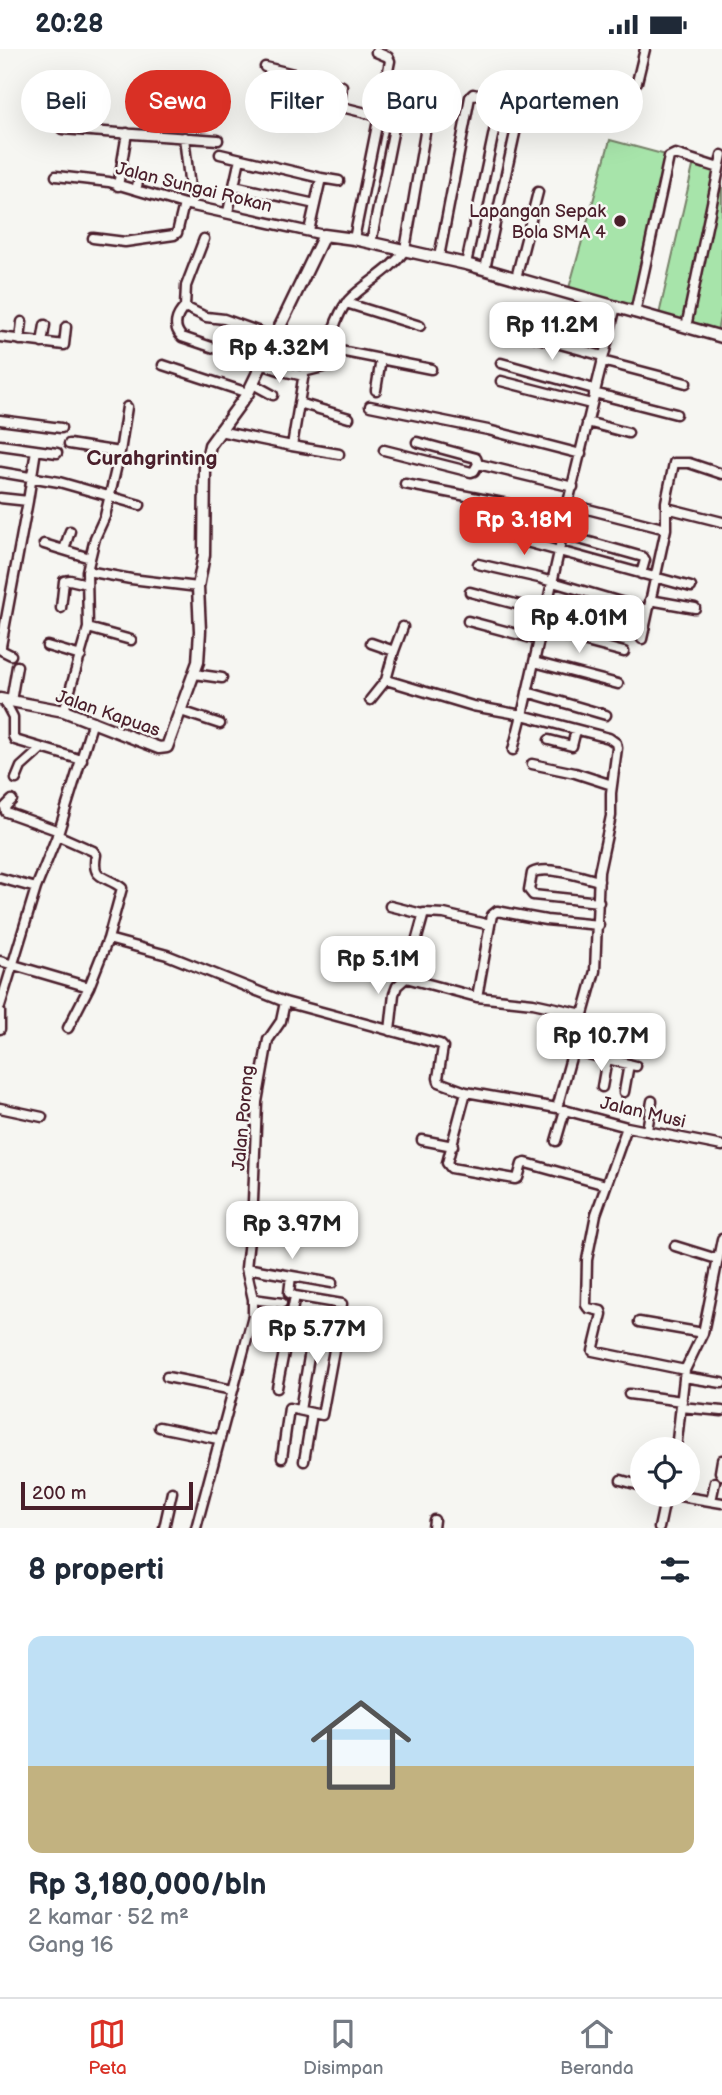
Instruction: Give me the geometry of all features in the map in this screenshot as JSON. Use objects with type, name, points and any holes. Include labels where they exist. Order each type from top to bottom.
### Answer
[{"type":"main road","points":[[181,711],[194,674],[200,645],[198,587],[205,544],[205,468],[210,445],[251,389],[324,235],[466,264],[722,337]]},
{"type":"main road","name":"Jalan Kapuas","points":[[6,702],[64,711],[92,727],[164,749],[169,744],[181,711]]},
{"type":"street","points":[[641,70],[645,49]]},
{"type":"street","points":[[376,52],[390,61],[388,70]]},
{"type":"street","points":[[265,67],[277,70]]},
{"type":"street","points":[[437,257],[471,96],[476,94]]},
{"type":"street","points":[[460,145],[467,99]]},
{"type":"street","points":[[118,186],[127,133]]},
{"type":"street","points":[[138,133],[218,140]]},
{"type":"street","points":[[354,239],[375,133]]},
{"type":"street","points":[[371,243],[393,133]]},
{"type":"street","points":[[292,446],[303,376],[307,371],[323,367],[334,330],[346,303],[394,265],[405,250],[425,133]]},
{"type":"street","points":[[466,264],[494,133]]},
{"type":"street","points":[[485,269],[515,133]]},
{"type":"street","points":[[93,238],[125,242],[177,233],[188,204],[184,137]]},
{"type":"street","points":[[220,153],[339,181]]},
{"type":"street","points":[[635,313],[668,157],[674,154],[721,161],[686,327]]},
{"type":"street","points":[[228,212],[240,159]]},
{"type":"street","name":"Jalan Sungai Rokan","points":[[56,176],[98,180],[324,235]]},
{"type":"street","points":[[136,190],[139,178]]},
{"type":"street","points":[[309,231],[321,178]]},
{"type":"street","points":[[234,187],[315,204]]},
{"type":"street","points":[[516,278],[538,192]]},
{"type":"street","points":[[204,239],[186,286],[185,307],[179,313],[176,323],[178,334],[303,376]]},
{"type":"street","points":[[346,303],[420,326]]},
{"type":"street","points":[[513,750],[559,552],[564,519],[617,306]]},
{"type":"street","points":[[185,307],[206,317],[224,319],[274,337]]},
{"type":"street","points":[[20,340],[22,322]]},
{"type":"street","points":[[42,343],[45,325]]},
{"type":"street","points":[[0,337],[64,345],[66,327]]},
{"type":"street","points":[[506,329],[686,383]]},
{"type":"street","points":[[330,348],[431,369]]},
{"type":"street","points":[[376,390],[381,359]]},
{"type":"street","points":[[500,363],[676,414]]},
{"type":"street","points":[[163,365],[273,395]]},
{"type":"street","points":[[500,381],[591,404]]},
{"type":"street","points":[[299,403],[349,418]]},
{"type":"street","points":[[370,406],[488,430],[581,454]]},
{"type":"street","points":[[64,711],[88,628],[87,571],[109,498],[127,407]]},
{"type":"street","points":[[0,420],[61,428]]},
{"type":"street","points":[[587,422],[628,433]]},
{"type":"street","points":[[219,431],[340,454]]},
{"type":"street","points":[[384,450],[471,472],[478,464],[476,458],[417,442]]},
{"type":"street","points":[[69,444],[120,452]]},
{"type":"street","points":[[0,445],[57,453]]},
{"type":"street","points":[[12,655],[1,650],[1,646],[36,450]]},
{"type":"street","points":[[642,639],[666,529],[666,502],[675,462],[722,474]]},
{"type":"street","points":[[478,464],[573,487]]},
{"type":"street","points":[[0,472],[32,476],[140,505]]},
{"type":"street","points":[[405,484],[508,504],[564,519]]},
{"type":"street","points":[[0,498],[28,501]]},
{"type":"street","points":[[568,504],[666,529]]},
{"type":"street","points":[[667,508],[722,522]]},
{"type":"street","points":[[65,550],[70,531]]},
{"type":"street","points":[[497,534],[691,587]]},
{"type":"street","points":[[561,534],[643,558],[645,560],[641,574]]},
{"type":"street","points":[[44,544],[90,558]]},
{"type":"street","points":[[478,564],[648,610]]},
{"type":"street","points":[[87,571],[198,587]]},
{"type":"street","points":[[61,608],[64,581],[88,584]]},
{"type":"street","points":[[470,592],[545,612]]},
{"type":"street","points":[[650,600],[695,608]]},
{"type":"street","points":[[468,621],[539,640]]},
{"type":"street","points":[[370,700],[386,680],[403,627]]},
{"type":"street","points":[[88,628],[131,640]]},
{"type":"street","points":[[541,630],[624,652]]},
{"type":"street","points":[[371,643],[394,651]]},
{"type":"street","points":[[47,646],[82,656]]},
{"type":"street","points":[[534,662],[618,684]]},
{"type":"street","points":[[18,666],[6,702],[13,717],[15,740],[82,760]]},
{"type":"street","points":[[194,674],[222,678]]},
{"type":"street","points":[[386,680],[474,706],[522,715],[609,738],[616,743],[611,816],[600,860],[596,971],[572,1050],[556,1141]]},
{"type":"street","points":[[527,692],[606,715]]},
{"type":"street","points":[[181,711],[220,725]]},
{"type":"street","points":[[0,1029],[0,1009],[12,964],[92,727]]},
{"type":"street","points":[[549,740],[572,746],[576,730]]},
{"type":"street","points":[[16,779],[21,767],[41,749]]},
{"type":"street","points":[[532,765],[575,773],[612,785]]},
{"type":"street","points":[[12,800],[5,807],[6,812],[58,833],[93,851],[96,855],[94,869],[97,874],[122,888],[108,939],[89,987],[68,1028]]},
{"type":"street","points":[[599,881],[536,870],[532,873],[529,890],[533,895],[599,902]]},
{"type":"street","points":[[0,878],[36,888]]},
{"type":"street","points":[[390,906],[422,913],[444,914],[490,925]]},
{"type":"street","points":[[478,997],[492,915],[497,911],[546,920],[598,925]]},
{"type":"street","points":[[390,1031],[394,994],[397,986],[406,978],[422,913]]},
{"type":"street","name":"Jalan Musi","points":[[108,939],[167,955],[285,1002],[440,1044],[443,1047],[439,1082],[466,1092],[561,1109],[627,1127],[722,1146]]},
{"type":"street","points":[[0,961],[89,987]]},
{"type":"street","points":[[406,978],[478,997],[533,1003],[583,1014]]},
{"type":"street","name":"Jalan Porong","points":[[196,1528],[248,1338],[253,1299],[246,1268],[253,1201],[255,1117],[270,1035],[281,1021],[285,1002]]},
{"type":"street","points":[[572,1050],[633,1065],[624,1092]]},
{"type":"street","points":[[602,1087],[607,1059]]},
{"type":"street","points":[[466,1092],[447,1163],[451,1168],[516,1179],[522,1164],[526,1163],[606,1185]]},
{"type":"street","points":[[646,1130],[652,1101]]},
{"type":"street","points":[[0,1108],[42,1117]]},
{"type":"street","points":[[627,1127],[596,1214],[586,1267],[586,1305],[601,1311],[602,1314],[593,1351],[722,1383]]},
{"type":"street","points":[[422,1140],[453,1146]]},
{"type":"street","points":[[677,1437],[685,1374],[703,1333],[722,1239]]},
{"type":"street","points":[[675,1246],[717,1258]]},
{"type":"street","points":[[246,1268],[332,1283]]},
{"type":"street","points":[[282,1458],[289,1408],[322,1415],[341,1303],[289,1293],[291,1276]]},
{"type":"street","points":[[712,1283],[722,1285]]},
{"type":"street","points":[[276,1388],[295,1296]]},
{"type":"street","points":[[253,1299],[282,1303]]},
{"type":"street","points":[[639,1322],[703,1333]]},
{"type":"street","points":[[300,1410],[311,1345],[310,1323],[338,1328]]},
{"type":"street","points":[[286,1340],[311,1345]]},
{"type":"street","points":[[167,1377],[233,1390]]},
{"type":"street","points":[[629,1394],[722,1411]]},
{"type":"street","points":[[304,1461],[312,1413]]},
{"type":"street","points":[[159,1427],[219,1440]]},
{"type":"street","points":[[711,1501],[722,1460]]},
{"type":"street","points":[[621,1480],[630,1483]]},
{"type":"street","points":[[164,1528],[172,1492]]},
{"type":"street","points":[[700,1499],[722,1503]]},
{"type":"street","points":[[659,1528],[663,1507]]},
{"type":"green space","name":"Lapangan Sepak Bola SMA 4","points":[[610,140],[666,155],[636,308],[569,288]]},
{"type":"green space","points":[[694,162],[717,168],[684,326],[658,319]]},
{"type":"green space","points":[[722,170],[722,308],[717,332],[690,326]]},
{"type":"place","name":"Lapangan Sepak Bola SMA 4","points":[[620,221]]},
{"type":"district","name":"Curahgrinting","points":[[152,458]]}]
